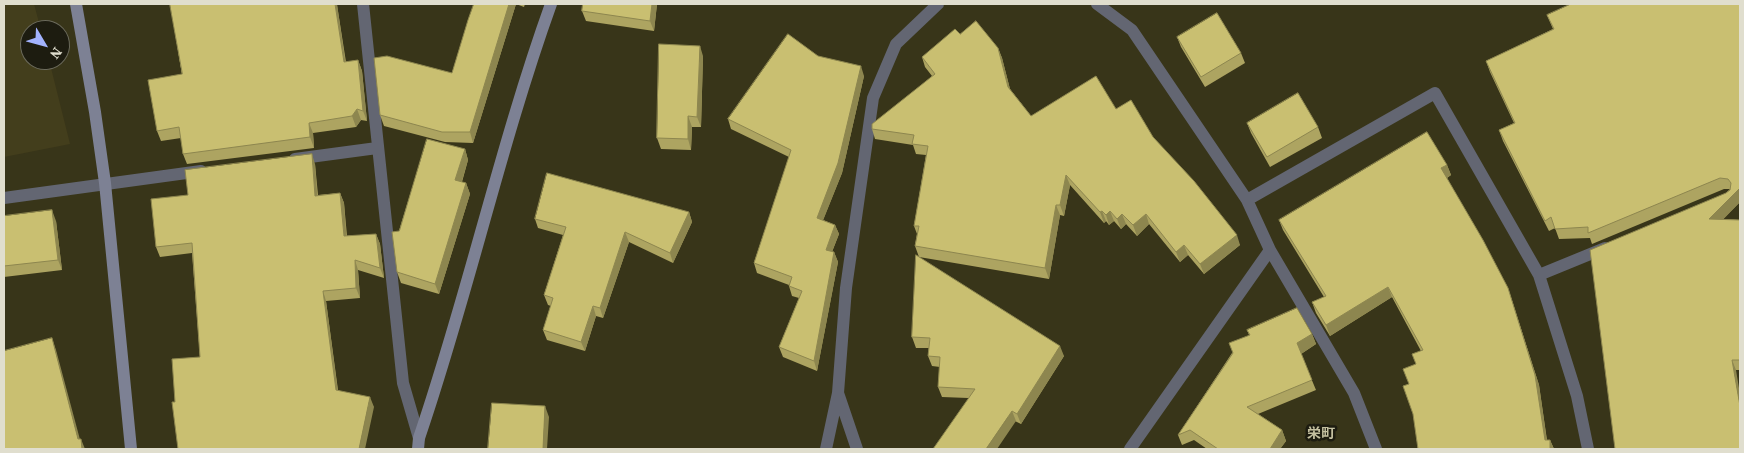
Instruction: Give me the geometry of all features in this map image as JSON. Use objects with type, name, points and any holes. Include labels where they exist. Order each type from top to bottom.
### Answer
[{"type":"street","points":[[76,4],[105,183],[131,449]]},
{"type":"street","points":[[363,4],[403,383],[419,444]]},
{"type":"street","points":[[419,444],[446,360],[495,178],[552,4]]},
{"type":"street","points":[[826,449],[838,394],[846,288],[873,98],[896,44],[938,4]]},
{"type":"street","points":[[1098,4],[1132,30],[1246,200],[1270,250],[1354,394],[1376,449]]},
{"type":"street","points":[[1246,200],[1436,93],[1539,275],[1577,396],[1588,449]]},
{"type":"street","points":[[282,160],[377,148]]},
{"type":"street","points":[[4,198],[215,169]]},
{"type":"street","points":[[1539,275],[1620,241]]},
{"type":"street","points":[[1130,449],[1270,250]]},
{"type":"street","points":[[838,394],[857,449]]},
{"type":"shaded area","points":[[4,4],[34,4],[38,20],[20,20],[20,70],[52,70],[70,144],[4,157]]},
{"type":"building","points":[[170,4],[335,4],[344,62],[358,60],[363,111],[357,109],[352,116],[309,123],[310,137],[183,154],[179,127],[157,131],[148,80],[182,74]]},
{"type":"building","points":[[474,4],[509,4],[470,132],[442,132],[380,115],[374,58],[387,56],[452,73]]},
{"type":"building","points":[[583,4],[652,4],[650,21],[582,11]]},
{"type":"building","points":[[1571,4],[1740,4],[1740,188],[1709,219],[1740,220],[1740,360],[1732,360],[1740,406],[1740,449],[1615,449],[1590,250],[1726,193],[1730,190],[1731,183],[1728,179],[1720,178],[1588,233],[1588,227],[1555,229],[1551,217],[1545,221],[1499,130],[1515,123],[1486,61],[1554,29],[1547,15]]},
{"type":"building","points":[[1217,13],[1241,53],[1201,77],[1177,37]]},
{"type":"building","points":[[976,21],[998,48],[1008,87],[1031,116],[1096,76],[1116,109],[1131,100],[1153,137],[1194,181],[1237,235],[1200,264],[1184,245],[1176,252],[1146,214],[1133,225],[1122,214],[1117,219],[1110,211],[1106,215],[1102,211],[1100,212],[1066,175],[1060,205],[1056,205],[1045,268],[915,246],[919,226],[914,226],[928,146],[912,144],[914,135],[872,129],[872,124],[935,74],[922,57],[955,29],[960,34]]},
{"type":"building","points":[[788,34],[818,56],[861,66],[838,163],[817,218],[835,225],[826,250],[834,252],[814,361],[779,347],[802,291],[789,286],[792,277],[754,263],[791,150],[728,119]]},
{"type":"building","points":[[659,44],[700,46],[697,117],[688,116],[688,139],[657,138]]},
{"type":"building","points":[[1298,93],[1318,127],[1267,157],[1247,123]]},
{"type":"building","points":[[1427,132],[1447,165],[1441,168],[1483,240],[1508,288],[1535,375],[1545,440],[1550,440],[1550,449],[1418,449],[1413,414],[1403,386],[1409,384],[1403,369],[1416,364],[1412,354],[1423,350],[1388,287],[1326,325],[1312,302],[1326,296],[1279,220]]},
{"type":"building","points":[[427,139],[465,149],[455,180],[466,183],[435,284],[397,272],[392,232],[399,231]]},
{"type":"building","points":[[312,154],[315,196],[340,193],[344,236],[376,234],[380,268],[355,260],[356,288],[323,291],[336,390],[370,397],[359,449],[178,449],[172,402],[175,402],[172,359],[200,357],[192,243],[156,247],[151,199],[188,195],[185,170]]},
{"type":"building","points":[[547,173],[689,212],[670,253],[625,232],[600,308],[593,306],[581,342],[543,330],[553,298],[544,295],[566,227],[535,219]]},
{"type":"building","points":[[52,210],[58,260],[4,266],[4,216]]},
{"type":"building","points":[[916,255],[1060,346],[1017,414],[1012,411],[986,449],[933,449],[975,389],[938,387],[940,357],[928,356],[930,338],[912,337]]},
{"type":"building","points":[[1297,308],[1312,334],[1297,343],[1312,380],[1247,407],[1282,430],[1270,449],[1218,449],[1190,430],[1178,435],[1233,353],[1229,343],[1250,335],[1247,330]]},
{"type":"building","points":[[52,338],[78,439],[81,439],[82,449],[4,449],[4,351]]},
{"type":"building","points":[[492,403],[545,406],[543,449],[488,449]]},
{"type":"district","name":"栄町","points":[[1321,434]]}]
